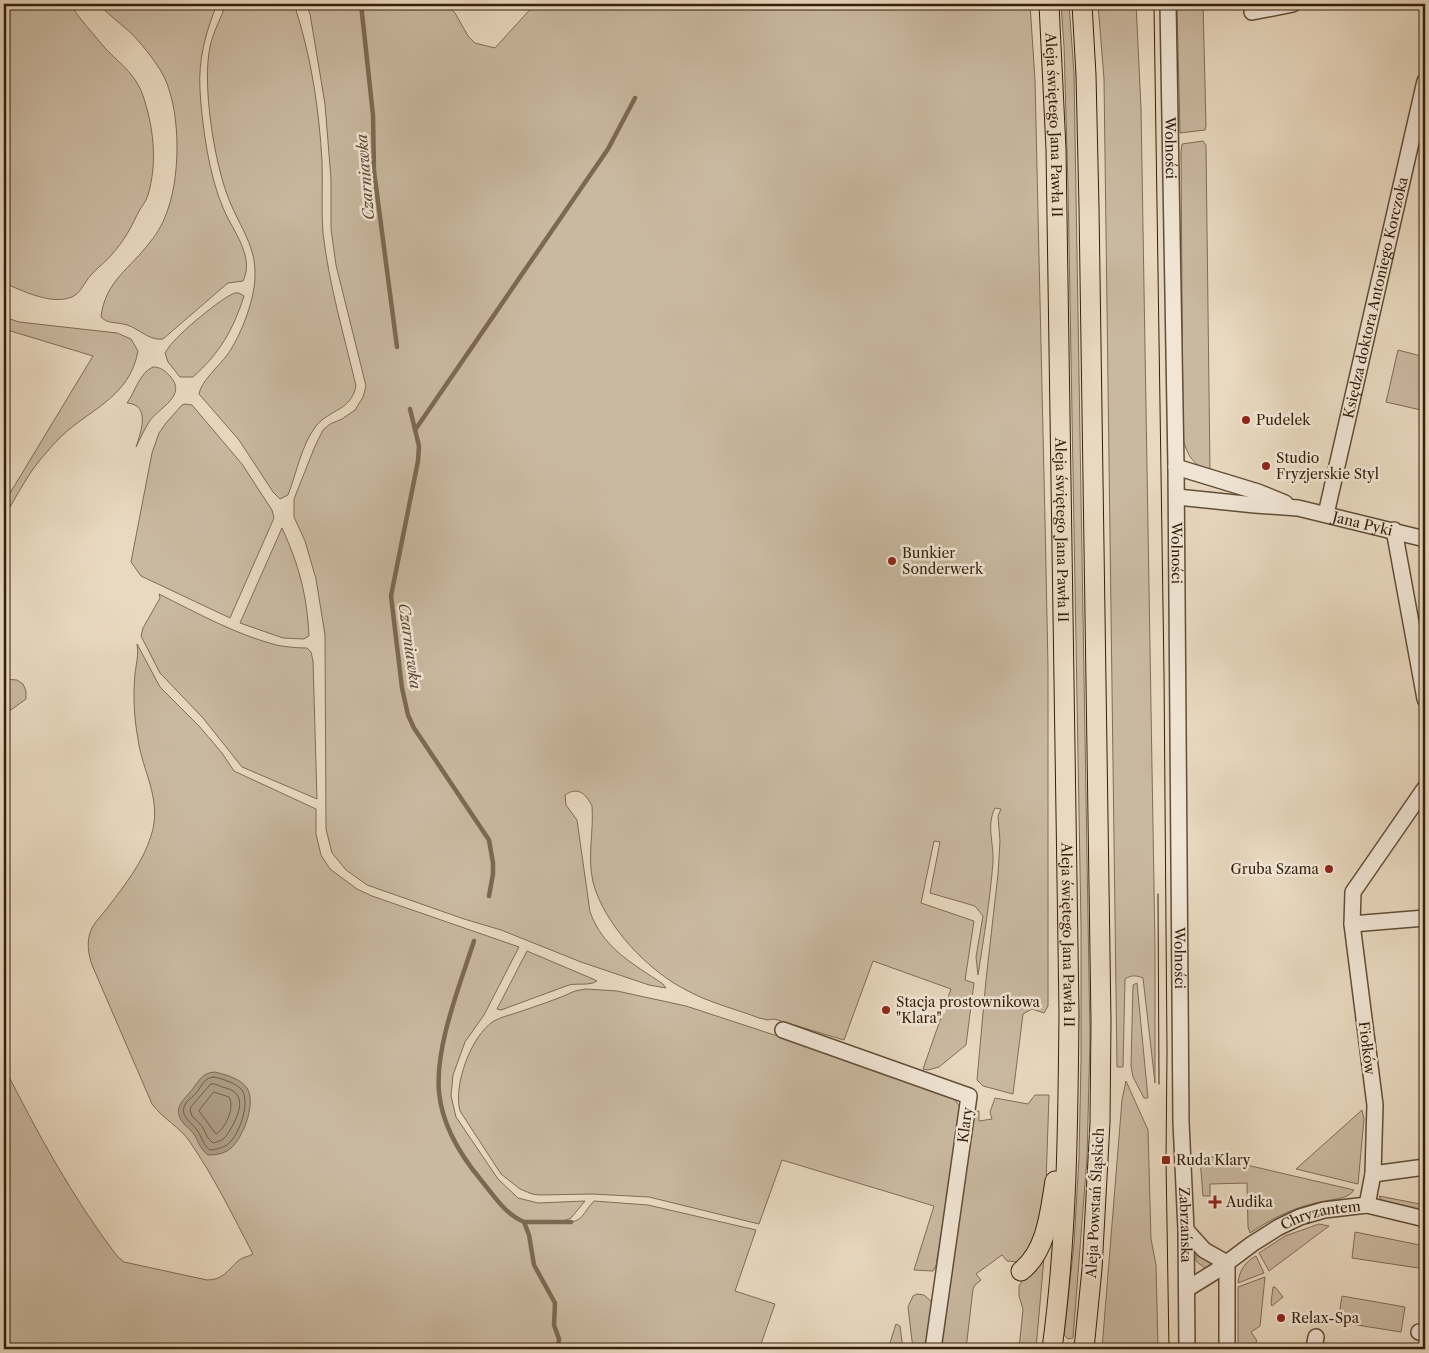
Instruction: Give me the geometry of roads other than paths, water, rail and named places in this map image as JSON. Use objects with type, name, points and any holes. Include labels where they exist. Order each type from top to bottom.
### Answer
[{"type":"main road","name":"Aleja świętego Jana Pawła II","points":[[1049,4],[1056,168],[1068,908],[1068,1109]]},
{"type":"main road","name":"Aleja Powstań Śląskich","points":[[1082,4],[1089,200],[1101,1056],[1100,1123],[1092,1269],[1084,1349]]},
{"type":"main road","points":[[1021,1271],[1038,1253],[1049,1216],[1068,1109]]},
{"type":"main road","points":[[1052,1349],[1063,1230],[1068,1109]]},
{"type":"street","name":"Wolności","points":[[1168,4],[1177,497],[1181,1101]]},
{"type":"street","points":[[1252,12],[1293,4]]},
{"type":"street","name":"Księdza doktora Antoniego Korczoka","points":[[1326,514],[1425,81]]},
{"type":"street","name":"Jana Pyki","points":[[1176,468],[1258,492],[1298,508]]},
{"type":"street","name":"Jana Pyki","points":[[1177,497],[1298,508],[1425,538]]},
{"type":"street","points":[[1394,530],[1425,699]]},
{"type":"street","name":"Fiołków","points":[[1367,1206],[1373,1174],[1375,1104],[1352,924],[1353,892],[1425,788]]},
{"type":"street","points":[[1352,924],[1425,918]]},
{"type":"street","name":"Klary","points":[[783,1030],[969,1096],[933,1349]]},
{"type":"street","name":"Zabrzańska","points":[[1181,1101],[1186,1230],[1186,1349]]},
{"type":"street","points":[[1373,1174],[1425,1167]]},
{"type":"street","name":"Chryzantem","points":[[1187,1289],[1272,1231],[1300,1217],[1324,1210],[1367,1206],[1425,1219]]},
{"type":"street","points":[[1186,1230],[1204,1250],[1227,1263],[1227,1349]]},
{"type":"water","points":[[215,1072],[241,1082],[247,1088],[250,1095],[250,1103],[243,1132],[233,1147],[223,1153],[208,1155],[202,1149],[194,1134],[180,1118],[179,1108],[203,1076]]},
{"type":"waterway","name":"Czarniawka","points":[[361,4],[373,115],[374,171],[397,347]]},
{"type":"waterway","points":[[415,430],[608,149],[635,98]]},
{"type":"waterway","name":"Czarniawka","points":[[410,409],[419,446],[418,461],[391,596],[402,688],[408,715],[414,728],[489,840],[493,863],[489,896]]},
{"type":"waterway","name":"Czarniawka","points":[[474,941],[450,1016],[441,1055],[439,1074],[441,1104],[448,1128],[466,1161],[500,1204],[517,1219],[524,1222],[529,1235],[534,1265],[555,1303],[554,1325],[559,1339],[558,1349]]},
{"type":"waterway","points":[[524,1222],[571,1222]]},
{"type":"tram line","points":[[1154,4],[1164,673],[1166,1160],[1169,1349]]},
{"type":"tram line","points":[[1158,894],[1159,1084]]},
{"type":"place","name":"Pudelek","points":[[1246,420]]},
{"type":"place","name":"Studio Fryzjerskie Styl","points":[[1266,466]]},
{"type":"place","name":"Bunkier Sonderwerk","points":[[892,561]]},
{"type":"place","name":"Gruba Szama","points":[[1329,869]]},
{"type":"place","name":"Stacja prostownikowa \"Klara\"","points":[[886,1010]]},
{"type":"place","name":"Ruda Klary","points":[[1166,1160]]},
{"type":"place","name":"Audika","points":[[1215,1202]]},
{"type":"place","name":"Relax-Spa","points":[[1281,1318]]}]
